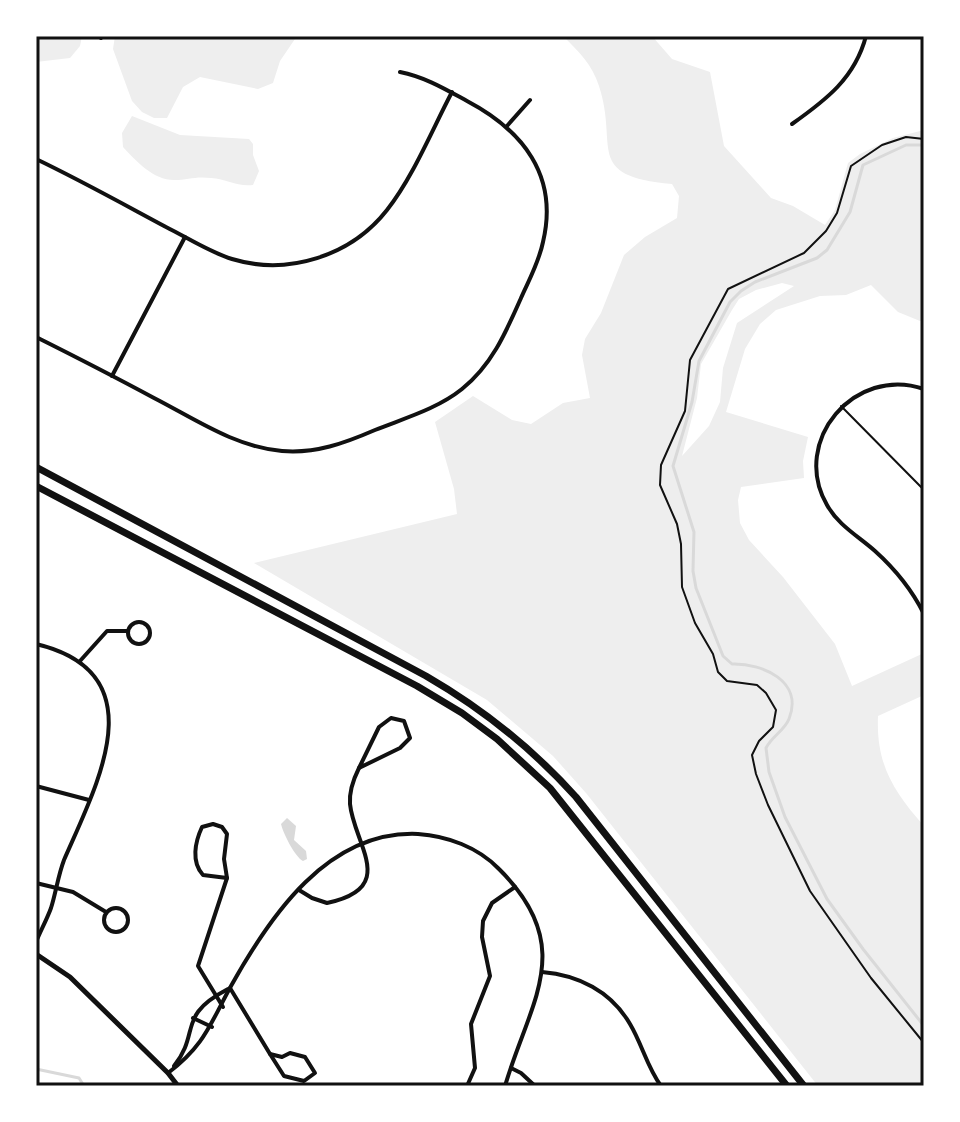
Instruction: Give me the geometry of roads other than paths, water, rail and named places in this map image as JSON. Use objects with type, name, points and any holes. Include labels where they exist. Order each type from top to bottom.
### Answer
[{"type":"main road","points":[[36,467],[426,676],[456,693],[504,728],[536,755],[576,797],[804,1086]]},
{"type":"main road","points":[[36,486],[417,686],[497,739],[539,777],[578,820],[787,1086]]},
{"type":"street","points":[[792,124],[839,87],[858,60],[866,36]]},
{"type":"street","points":[[36,337],[229,437],[256,447],[305,451],[342,444],[448,399],[477,375],[499,344],[540,255],[546,204],[539,173],[523,143],[507,126],[452,92],[400,72]]},
{"type":"street","points":[[36,159],[233,259],[271,265],[309,261],[342,248],[373,225],[391,204],[452,92]]},
{"type":"street","points":[[507,126],[530,100]]},
{"type":"street","points":[[112,376],[185,237]]},
{"type":"street","points":[[924,389],[906,385],[878,386],[841,406],[819,443],[816,469],[822,495],[835,516],[894,570],[924,614]]},
{"type":"street","points":[[139,622],[146,625],[150,635],[147,641],[137,645],[131,641],[128,631],[139,622]]},
{"type":"street","points":[[80,661],[107,631],[128,631]]},
{"type":"street","points":[[36,644],[56,648],[80,661],[99,683],[109,706],[111,722],[107,749],[36,942]]},
{"type":"street","points":[[299,890],[327,903],[356,891],[368,872],[369,864],[350,803],[350,791],[359,768],[384,721],[391,718],[404,721],[410,732],[405,745],[359,768]]},
{"type":"street","points":[[36,786],[89,800]]},
{"type":"street","points":[[223,1007],[198,966],[227,878],[224,859],[227,834],[222,827],[213,824],[202,827],[197,837],[195,858],[198,870],[209,877],[227,878]]},
{"type":"street","points":[[168,1073],[192,1053],[212,1027],[230,988],[270,922],[299,890],[342,852],[370,840],[403,834],[439,836],[476,851],[491,861],[515,887],[529,905],[536,922],[542,972],[536,1004],[505,1086]]},
{"type":"street","points":[[36,883],[87,898],[106,912]]},
{"type":"street","points":[[467,1086],[475,1068],[471,1024],[490,976],[482,937],[483,921],[492,903],[515,887]]},
{"type":"street","points":[[117,907],[124,910],[129,920],[126,928],[115,932],[107,928],[104,920],[106,912],[117,907]]},
{"type":"street","points":[[36,954],[70,977],[178,1086]]},
{"type":"street","points":[[542,972],[575,978],[610,998],[630,1024],[661,1086]]},
{"type":"street","points":[[168,1073],[185,1049],[193,1018],[200,1007],[230,988]]},
{"type":"street","points":[[230,988],[270,1054],[284,1076],[304,1081],[315,1073],[305,1057],[290,1053],[282,1057],[270,1054]]},
{"type":"street","points":[[193,1018],[212,1027]]},
{"type":"street","points":[[511,1068],[535,1086]]},
{"type":"lane","points":[[841,406],[924,490]]},
{"type":"waterway","points":[[924,145],[906,145],[863,165],[850,212],[827,250],[817,258],[755,282],[730,302],[699,361],[692,402],[673,466],[694,532],[696,588],[723,656],[732,664],[767,671],[777,677],[791,694],[789,719],[766,748],[769,772],[785,817],[827,899],[924,1026]]},
{"type":"waterway","points":[[36,1069],[79,1078],[84,1086]]}]
